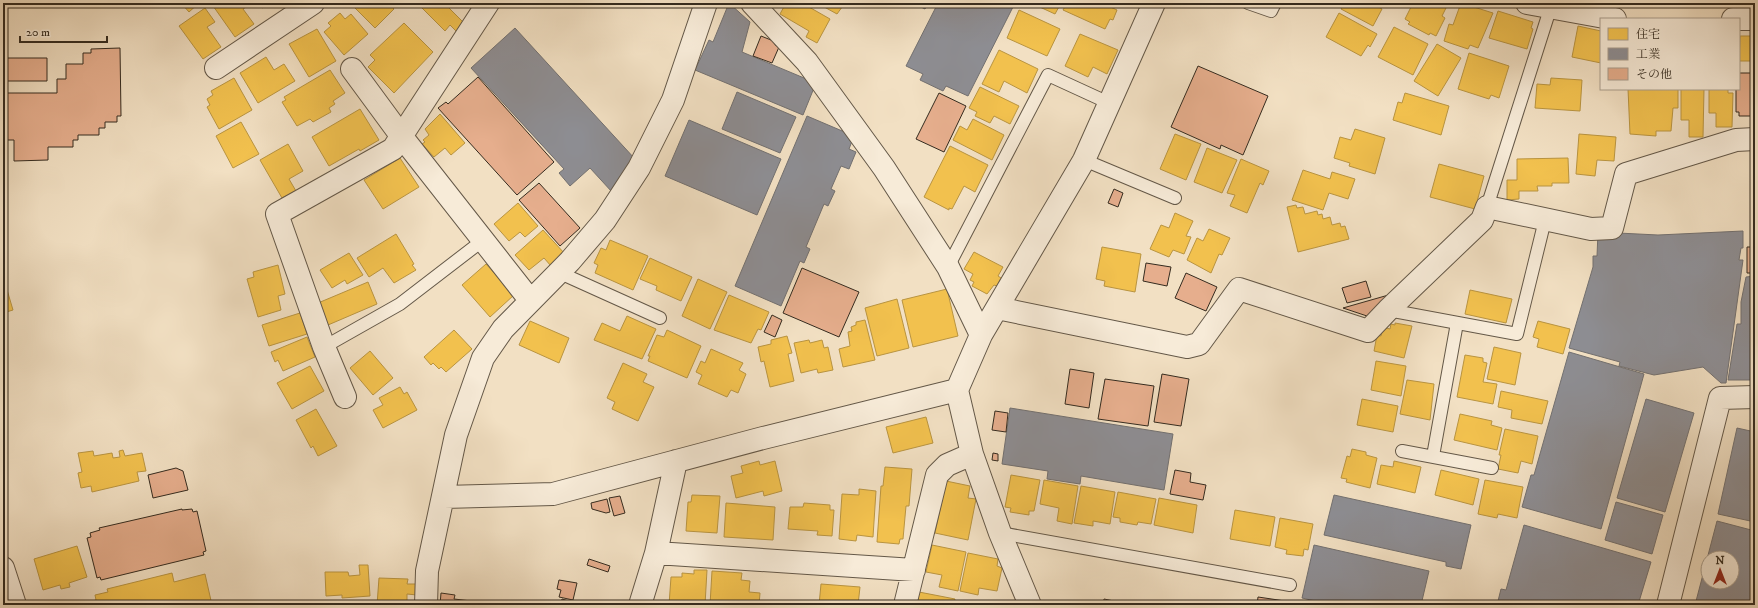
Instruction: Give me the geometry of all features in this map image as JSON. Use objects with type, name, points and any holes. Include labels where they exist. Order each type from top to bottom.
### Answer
[{"type":"street","points":[[216,68],[313,3]]},
{"type":"street","points":[[345,397],[324,347],[277,214],[393,148],[402,137],[488,3]]},
{"type":"street","points":[[426,605],[427,571],[456,435],[483,358],[503,329],[558,272],[605,220],[639,168],[672,100],[706,3]]},
{"type":"street","points":[[752,3],[807,62],[884,168],[948,267],[981,335]]},
{"type":"street","points":[[1030,605],[1000,533],[972,454],[957,390],[981,335],[1084,160],[1154,3]]},
{"type":"street","points":[[1527,3],[1552,6],[1610,18]]},
{"type":"street","points":[[1740,19],[1755,19]]},
{"type":"street","points":[[352,69],[482,241],[530,300]]},
{"type":"street","points":[[996,308],[1187,347],[1199,344],[1239,289],[1368,331],[1482,220],[1487,208],[1591,229],[1612,228],[1626,174],[1736,140],[1755,139]]},
{"type":"street","points":[[444,497],[553,494],[676,461],[957,390]]},
{"type":"street","points":[[1668,605],[1720,398],[1755,397]]},
{"type":"street","points":[[905,605],[937,475],[947,465],[972,454]]},
{"type":"street","points":[[640,605],[656,552],[676,461]]},
{"type":"street","points":[[656,552],[914,570]]},
{"type":"street","points":[[4,578],[15,605]]},
{"type":"lane","points":[[1248,3],[1272,11],[1275,3]]},
{"type":"lane","points":[[1487,208],[1552,6]]},
{"type":"lane","points":[[948,267],[1048,75],[1109,103]]},
{"type":"lane","points":[[1084,160],[1175,198]]},
{"type":"lane","points":[[1388,310],[1517,334],[1545,220]]},
{"type":"lane","points":[[324,347],[400,304],[482,241]]},
{"type":"lane","points":[[558,272],[660,318]]},
{"type":"lane","points":[[1433,456],[1457,323]]},
{"type":"lane","points":[[1402,451],[1492,468]]},
{"type":"lane","points":[[1000,533],[1290,585]]},
{"type":"building: 住宅","points":[[181,3],[199,3],[189,12]]},
{"type":"building: 住宅","points":[[211,3],[252,3],[243,9],[254,24],[235,37]]},
{"type":"building: 住宅","points":[[258,3],[270,3],[262,8]]},
{"type":"building: 住宅","points":[[350,3],[388,3],[394,9],[375,28]]},
{"type":"building: 住宅","points":[[417,3],[444,3],[464,23],[456,31],[450,25],[445,31]]},
{"type":"building: 住宅","points":[[786,3],[802,3],[830,19],[817,43],[806,37],[809,31],[780,14]]},
{"type":"building: 住宅","points":[[817,3],[845,3],[837,14]]},
{"type":"building: 住宅","points":[[1031,3],[1061,3],[1055,14]]},
{"type":"building: 住宅","points":[[1067,3],[1102,3],[1117,10],[1113,20],[1110,19],[1105,29],[1063,10]]},
{"type":"building: 住宅","points":[[1345,3],[1371,3],[1382,9],[1373,26],[1341,9]]},
{"type":"building: 住宅","points":[[1413,3],[1440,3],[1447,6],[1442,16],[1445,18],[1436,36],[1430,33],[1429,35],[1408,24],[1410,22],[1405,19]]},
{"type":"building: 住宅","points":[[1461,3],[1493,13],[1478,48],[1470,45],[1468,49],[1444,41],[1449,24],[1453,25]]},
{"type":"building: 住宅","points":[[1620,3],[1640,3],[1639,7],[1620,5]]},
{"type":"building: 住宅","points":[[1715,3],[1732,3],[1732,5],[1715,5]]},
{"type":"building: 住宅","points":[[205,8],[215,22],[207,27],[221,47],[203,59],[179,26]]},
{"type":"building: 住宅","points":[[1019,10],[1060,29],[1047,56],[1007,38]]},
{"type":"building: 住宅","points":[[1498,11],[1533,22],[1531,28],[1533,29],[1527,49],[1489,38]]},
{"type":"building: 住宅","points":[[340,13],[345,19],[351,14],[368,34],[344,55],[324,32],[331,26],[328,23]]},
{"type":"building: 住宅","points":[[1339,13],[1377,34],[1370,47],[1368,45],[1361,56],[1326,37]]},
{"type":"building: 住宅","points":[[404,23],[433,52],[394,93],[368,67],[375,60],[370,55]]},
{"type":"building: 住宅","points":[[1578,26],[1600,31],[1600,63],[1572,57]]},
{"type":"building: 住宅","points":[[1394,27],[1428,44],[1413,75],[1378,57]]},
{"type":"building: 住宅","points":[[317,29],[336,61],[309,77],[289,44]]},
{"type":"building: 住宅","points":[[1080,34],[1118,50],[1107,74],[1093,67],[1088,77],[1065,66]]},
{"type":"building: 住宅","points":[[1740,36],[1755,36],[1755,61],[1740,61]]},
{"type":"building: 住宅","points":[[1437,44],[1461,58],[1438,96],[1414,81]]},
{"type":"building: 住宅","points":[[999,50],[1038,69],[1027,93],[1004,81],[999,92],[982,84]]},
{"type":"building: 住宅","points":[[1469,53],[1509,66],[1499,98],[1491,95],[1489,99],[1458,89]]},
{"type":"building: 住宅","points":[[266,57],[274,70],[284,64],[295,81],[258,103],[240,73]]},
{"type":"building: 住宅","points":[[330,70],[345,93],[333,101],[335,104],[329,108],[331,112],[313,122],[310,119],[297,126],[282,102],[286,100],[284,97]]},
{"type":"building: 住宅","points":[[234,78],[252,110],[219,129],[207,107],[210,105],[207,99],[213,95],[211,91]]},
{"type":"building: 住宅","points":[[1551,78],[1582,80],[1580,111],[1535,108],[1537,84],[1550,85]]},
{"type":"building: 住宅","points":[[980,87],[1019,106],[1010,124],[994,116],[990,123],[975,116],[977,112],[969,108]]},
{"type":"building: 住宅","points":[[1628,90],[1678,90],[1678,108],[1673,108],[1671,131],[1656,131],[1656,136],[1630,134]]},
{"type":"building: 住宅","points":[[1681,90],[1704,90],[1703,137],[1689,137],[1689,120],[1681,120]]},
{"type":"building: 住宅","points":[[1709,90],[1728,90],[1728,93],[1733,93],[1732,127],[1716,127],[1716,113],[1709,113]]},
{"type":"building: 住宅","points":[[1405,93],[1449,106],[1441,135],[1393,120],[1398,102],[1402,103]]},
{"type":"building: 住宅","points":[[360,109],[379,140],[360,151],[359,149],[329,166],[312,137]]},
{"type":"building: 住宅","points":[[440,114],[465,143],[451,155],[445,148],[434,157],[422,144],[425,142],[423,140],[429,135],[425,129]]},
{"type":"building: 住宅","points":[[973,119],[1004,135],[992,160],[953,140],[960,126],[967,130]]},
{"type":"building: 住宅","points":[[241,122],[259,154],[233,168],[216,136]]},
{"type":"building: 住宅","points":[[1355,129],[1385,138],[1375,174],[1349,166],[1350,163],[1334,158],[1340,137],[1351,140]]},
{"type":"building: 住宅","points":[[1175,134],[1201,144],[1186,180],[1160,169]]},
{"type":"building: 住宅","points":[[1579,134],[1616,137],[1614,161],[1597,160],[1595,176],[1576,174]]},
{"type":"building: 住宅","points":[[288,144],[303,171],[289,179],[296,191],[282,198],[260,160]]},
{"type":"building: 住宅","points":[[950,146],[988,165],[975,192],[964,186],[952,209],[949,208],[949,210],[924,197]]},
{"type":"building: 住宅","points":[[1207,148],[1237,160],[1222,193],[1194,182]]},
{"type":"building: 住宅","points":[[400,158],[419,187],[383,209],[364,180]]},
{"type":"building: 住宅","points":[[1568,158],[1569,183],[1552,183],[1552,186],[1537,186],[1538,191],[1519,191],[1519,199],[1507,200],[1507,180],[1517,180],[1517,159]]},
{"type":"building: 住宅","points":[[1241,159],[1269,171],[1263,185],[1260,183],[1247,213],[1230,206],[1235,195],[1227,193]]},
{"type":"building: 住宅","points":[[1439,164],[1484,176],[1475,209],[1430,197]]},
{"type":"building: 住宅","points":[[1303,170],[1330,179],[1332,172],[1355,179],[1348,199],[1329,193],[1323,210],[1292,200]]},
{"type":"building: 住宅","points":[[518,203],[538,226],[525,237],[520,232],[509,241],[494,224]]},
{"type":"building: 住宅","points":[[1296,205],[1297,208],[1303,207],[1305,214],[1317,211],[1318,215],[1322,214],[1323,219],[1330,217],[1332,225],[1340,223],[1341,227],[1345,226],[1349,239],[1298,252],[1287,207]]},
{"type":"building: 住宅","points":[[1175,213],[1193,221],[1186,236],[1191,237],[1184,254],[1173,250],[1169,257],[1150,249],[1161,225],[1169,228]]},
{"type":"building: 住宅","points":[[1209,229],[1230,238],[1222,255],[1219,254],[1211,273],[1187,260],[1197,238],[1203,241]]},
{"type":"building: 住宅","points":[[543,230],[565,254],[551,266],[544,258],[529,270],[515,255]]},
{"type":"building: 住宅","points":[[396,234],[416,270],[394,283],[383,268],[369,277],[357,258]]},
{"type":"building: 住宅","points":[[610,240],[648,256],[633,290],[595,273],[598,265],[594,263],[601,248],[606,250]]},
{"type":"building: 住宅","points":[[1102,247],[1141,254],[1135,292],[1104,286],[1105,281],[1096,279]]},
{"type":"building: 住宅","points":[[974,252],[1003,267],[998,276],[1001,278],[997,286],[994,285],[987,294],[972,286],[974,282],[970,280],[973,274],[964,269]]},
{"type":"building: 住宅","points":[[349,253],[363,275],[347,284],[345,280],[332,288],[320,270]]},
{"type":"building: 住宅","points":[[650,258],[692,277],[681,301],[656,290],[657,286],[640,279]]},
{"type":"building: 住宅","points":[[486,264],[514,295],[490,317],[462,285]]},
{"type":"building: 住宅","points":[[278,265],[285,294],[278,296],[281,310],[258,317],[247,279],[254,277],[253,272]]},
{"type":"building: 住宅","points":[[698,279],[727,292],[710,329],[682,316]]},
{"type":"building: 住宅","points":[[368,282],[377,304],[328,325],[318,303]]},
{"type":"building: 住宅","points":[[5,283],[13,310],[3,313],[3,284]]},
{"type":"building: 住宅","points":[[947,289],[958,336],[913,347],[902,300]]},
{"type":"building: 住宅","points":[[1470,290],[1512,299],[1506,323],[1465,314]]},
{"type":"building: 住宅","points":[[729,295],[769,312],[761,330],[758,329],[751,343],[714,330]]},
{"type":"building: 住宅","points":[[897,299],[909,348],[877,356],[865,308]]},
{"type":"building: 住宅","points":[[300,313],[307,334],[269,346],[262,325]]},
{"type":"building: 住宅","points":[[627,316],[656,329],[642,359],[594,340],[602,323],[620,331]]},
{"type":"building: 住宅","points":[[865,320],[875,360],[843,367],[839,349],[850,346],[848,332],[852,331],[851,327],[856,325],[856,322]]},
{"type":"building: 住宅","points":[[530,321],[569,338],[559,363],[519,345]]},
{"type":"building: 住宅","points":[[1538,321],[1570,329],[1563,354],[1537,347],[1539,339],[1533,337]]},
{"type":"building: 住宅","points":[[1395,323],[1412,326],[1404,358],[1374,351],[1377,335],[1381,336],[1383,327],[1390,329],[1391,324],[1395,325]]},
{"type":"building: 住宅","points":[[454,330],[472,349],[446,372],[441,367],[439,369],[433,363],[431,365],[424,357]]},
{"type":"building: 住宅","points":[[667,330],[701,346],[687,378],[648,361],[650,356],[648,356],[657,335],[664,337]]},
{"type":"building: 住宅","points":[[787,336],[792,353],[788,354],[794,381],[770,387],[764,361],[761,362],[758,347],[771,344],[771,340]]},
{"type":"building: 住宅","points":[[307,337],[315,357],[283,371],[278,360],[275,362],[271,352]]},
{"type":"building: 住宅","points":[[809,340],[810,343],[822,340],[824,348],[828,347],[833,370],[818,373],[817,369],[801,373],[794,343]]},
{"type":"building: 住宅","points":[[1494,347],[1521,353],[1515,385],[1487,379]]},
{"type":"building: 住宅","points":[[711,349],[743,363],[739,370],[746,374],[738,393],[731,390],[727,397],[698,384],[702,375],[696,372],[701,361],[705,363]]},
{"type":"building: 住宅","points":[[370,351],[393,378],[373,395],[350,368]]},
{"type":"building: 住宅","points":[[1465,355],[1483,358],[1483,362],[1487,363],[1483,382],[1497,384],[1493,404],[1457,397]]},
{"type":"building: 住宅","points":[[1376,361],[1406,366],[1401,396],[1371,390]]},
{"type":"building: 住宅","points":[[623,363],[647,374],[643,382],[654,387],[638,421],[612,409],[615,402],[607,398]]},
{"type":"building: 住宅","points":[[310,366],[324,391],[292,409],[277,383]]},
{"type":"building: 住宅","points":[[1407,380],[1434,384],[1430,420],[1400,414]]},
{"type":"building: 住宅","points":[[400,387],[404,394],[407,392],[417,410],[383,428],[373,410],[383,405],[379,398]]},
{"type":"building: 住宅","points":[[1501,391],[1548,401],[1542,424],[1511,418],[1512,410],[1498,407]]},
{"type":"building: 住宅","points":[[1362,399],[1398,406],[1393,432],[1357,425]]},
{"type":"building: 住宅","points":[[316,409],[337,446],[318,456],[313,446],[311,448],[296,420]]},
{"type":"building: 住宅","points":[[1460,414],[1492,421],[1491,425],[1502,428],[1497,450],[1454,440]]},
{"type":"building: 住宅","points":[[926,417],[933,443],[893,453],[886,427]]},
{"type":"building: 住宅","points":[[1505,429],[1538,436],[1532,464],[1521,461],[1518,473],[1498,469],[1501,455],[1499,455]]},
{"type":"building: 住宅","points":[[1352,449],[1366,452],[1366,455],[1377,458],[1370,488],[1346,482],[1347,479],[1341,478],[1347,456],[1350,457]]},
{"type":"building: 住宅","points":[[123,450],[125,456],[142,453],[146,471],[137,472],[139,481],[92,492],[91,486],[81,488],[78,473],[82,472],[78,453],[93,451],[94,456],[112,453],[113,458],[120,457],[119,451]]},
{"type":"building: 住宅","points":[[759,461],[760,465],[775,461],[782,491],[764,496],[763,491],[736,498],[731,476],[743,473],[741,466]]},
{"type":"building: 住宅","points":[[1394,461],[1421,467],[1415,493],[1377,484],[1381,465],[1393,467]]},
{"type":"building: 住宅","points":[[885,467],[912,469],[909,506],[906,506],[903,539],[900,539],[899,544],[877,542],[881,486],[883,486]]},
{"type":"building: 住宅","points":[[1441,470],[1479,479],[1473,505],[1435,495]]},
{"type":"building: 住宅","points":[[1011,475],[1040,480],[1034,511],[1029,511],[1029,515],[1010,512],[1011,508],[1005,507]]},
{"type":"building: 住宅","points":[[1044,480],[1078,486],[1072,524],[1057,521],[1059,508],[1040,504]]},
{"type":"building: 住宅","points":[[1485,480],[1523,487],[1517,518],[1498,514],[1497,518],[1478,514]]},
{"type":"building: 住宅","points":[[946,481],[970,486],[968,498],[976,499],[968,540],[935,533]]},
{"type":"building: 住宅","points":[[1081,486],[1115,492],[1110,524],[1093,521],[1093,526],[1074,523]]},
{"type":"building: 住宅","points":[[859,489],[876,491],[873,537],[857,535],[856,541],[839,539],[842,494],[859,495]]},
{"type":"building: 住宅","points":[[1118,492],[1156,499],[1151,524],[1138,522],[1137,525],[1120,522],[1120,518],[1113,517]]},
{"type":"building: 住宅","points":[[692,495],[720,496],[717,533],[686,531],[688,502],[691,502]]},
{"type":"building: 住宅","points":[[1159,498],[1197,505],[1193,533],[1154,525]]},
{"type":"building: 住宅","points":[[726,503],[775,507],[773,540],[724,537]]},
{"type":"building: 住宅","points":[[804,503],[830,505],[830,510],[834,510],[832,536],[817,535],[818,531],[788,529],[790,507],[803,507]]},
{"type":"building: 住宅","points":[[1235,510],[1275,517],[1270,546],[1230,539]]},
{"type":"building: 住宅","points":[[1280,518],[1313,524],[1308,550],[1304,549],[1303,556],[1286,554],[1287,550],[1275,547]]},
{"type":"building: 住宅","points":[[932,545],[966,552],[958,591],[939,587],[942,575],[926,572]]},
{"type":"building: 住宅","points":[[77,546],[87,577],[69,583],[70,587],[61,589],[60,585],[43,590],[34,559]]},
{"type":"building: 住宅","points":[[968,553],[998,559],[997,566],[1002,568],[997,591],[979,588],[978,595],[960,591]]},
{"type":"building: 住宅","points":[[359,565],[368,565],[370,596],[342,598],[342,595],[326,596],[325,572],[348,572],[349,576],[360,575]]},
{"type":"building: 住宅","points":[[694,570],[707,570],[705,605],[669,605],[671,577],[682,577],[682,573],[694,574]]},
{"type":"building: 住宅","points":[[712,571],[742,573],[741,580],[750,581],[749,592],[760,593],[759,605],[710,605]]},
{"type":"building: 住宅","points":[[172,573],[174,582],[205,574],[212,605],[90,605],[89,602],[96,600],[95,595],[108,592],[107,589]]},
{"type":"building: 住宅","points":[[379,578],[408,579],[407,584],[417,584],[417,595],[407,594],[407,605],[377,605]]},
{"type":"building: 住宅","points":[[821,584],[860,587],[858,605],[819,605]]},
{"type":"building: 住宅","points":[[919,592],[955,599],[954,603],[958,605],[916,605]]},
{"type":"building: 住宅","points":[[371,601],[371,605],[333,605]]},
{"type":"building: 工業","points":[[729,3],[750,22],[742,52],[816,83],[803,115],[695,70],[709,40],[713,42]]},
{"type":"building: 工業","points":[[913,3],[928,3],[925,9]]},
{"type":"building: 工業","points":[[938,3],[1015,3],[968,96],[946,86],[943,91],[920,80],[923,74],[906,66]]},
{"type":"building: 工業","points":[[515,28],[635,159],[612,192],[590,168],[570,186],[559,173],[564,169],[471,68]]},
{"type":"building: 工業","points":[[737,92],[796,117],[780,153],[722,129]]},
{"type":"building: 工業","points":[[807,116],[854,136],[849,149],[856,152],[849,169],[841,166],[831,189],[835,191],[828,206],[824,204],[806,247],[810,249],[804,263],[800,261],[781,306],[735,286]]},
{"type":"building: 工業","points":[[689,120],[781,159],[757,215],[665,176]]},
{"type":"building: 工業","points":[[1743,231],[1743,248],[1741,248],[1739,260],[1743,260],[1726,383],[1721,383],[1703,367],[1654,375],[1619,366],[1620,362],[1569,348],[1593,267],[1593,256],[1597,256],[1598,232],[1658,235]]},
{"type":"building: 工業","points":[[1755,276],[1755,380],[1728,380],[1737,324],[1741,324],[1741,302],[1746,277]]},
{"type":"building: 工業","points":[[1569,352],[1644,374],[1601,529],[1522,507],[1531,475],[1534,475]]},
{"type":"building: 工業","points":[[1646,399],[1694,413],[1665,512],[1617,498]]},
{"type":"building: 工業","points":[[1010,408],[1173,434],[1164,490],[1081,476],[1080,484],[1047,479],[1048,471],[1002,464]]},
{"type":"building: 工業","points":[[1737,428],[1755,432],[1755,522],[1718,514]]},
{"type":"building: 工業","points":[[1334,495],[1471,525],[1461,569],[1446,566],[1446,562],[1324,535]]},
{"type":"building: 工業","points":[[1616,502],[1663,515],[1652,554],[1605,540]]},
{"type":"building: 工業","points":[[1717,521],[1755,531],[1755,605],[1695,605],[1700,586],[1700,590],[1740,590],[1740,550],[1709,550]]},
{"type":"building: 工業","points":[[1524,525],[1651,562],[1638,605],[1497,605],[1501,589],[1506,590]]},
{"type":"building: 工業","points":[[1314,545],[1429,571],[1421,605],[1333,605],[1302,598]]},
{"type":"building: その他","points":[[761,36],[776,42],[775,45],[779,47],[772,63],[753,56]]},
{"type":"building: その他","points":[[120,48],[121,116],[117,116],[117,122],[105,122],[105,128],[99,128],[99,135],[78,135],[78,140],[73,140],[73,147],[48,147],[48,160],[14,161],[14,140],[3,140],[3,93],[57,93],[57,79],[66,79],[66,64],[83,64],[83,53],[91,53],[91,49]]},
{"type":"building: その他","points":[[3,58],[47,58],[47,81],[3,81]]},
{"type":"building: その他","points":[[1198,66],[1268,96],[1243,155],[1221,145],[1220,149],[1171,127]]},
{"type":"building: その他","points":[[1740,73],[1755,73],[1755,116],[1739,116],[1739,112],[1736,112],[1736,90],[1740,90]]},
{"type":"building: その他","points":[[478,77],[554,162],[517,195],[438,108],[446,102],[448,104]]},
{"type":"building: その他","points":[[939,93],[966,106],[944,152],[916,139]]},
{"type":"building: その他","points":[[539,183],[580,228],[560,246],[519,200]]},
{"type":"building: その他","points":[[1114,189],[1123,193],[1118,207],[1108,203]]},
{"type":"building: その他","points":[[1747,247],[1755,247],[1755,273],[1747,273]]},
{"type":"building: その他","points":[[1146,263],[1171,267],[1167,286],[1143,281]]},
{"type":"building: その他","points":[[802,268],[859,292],[839,337],[783,313]]},
{"type":"building: その他","points":[[1186,273],[1217,287],[1206,311],[1175,298]]},
{"type":"building: その他","points":[[1366,281],[1371,297],[1347,303],[1342,288]]},
{"type":"building: その他","points":[[1392,294],[1370,317],[1343,308]]},
{"type":"building: その他","points":[[772,315],[782,320],[775,337],[764,332]]},
{"type":"building: その他","points":[[1070,369],[1094,373],[1089,408],[1065,404]]},
{"type":"building: その他","points":[[1162,374],[1189,379],[1181,426],[1154,422]]},
{"type":"building: その他","points":[[1105,379],[1154,386],[1148,426],[1098,419]]},
{"type":"building: その他","points":[[995,411],[1008,413],[1006,432],[992,430]]},
{"type":"building: その他","points":[[993,453],[998,454],[998,461],[992,460]]},
{"type":"building: その他","points":[[176,468],[183,471],[188,490],[153,498],[148,475]]},
{"type":"building: その他","points":[[1175,470],[1191,473],[1190,482],[1206,485],[1203,500],[1170,494]]},
{"type":"building: その他","points":[[620,496],[625,513],[614,516],[609,498]]},
{"type":"building: その他","points":[[607,499],[610,512],[606,513],[592,509],[591,503]]},
{"type":"building: その他","points":[[182,509],[192,509],[193,512],[197,511],[206,551],[203,552],[204,555],[101,580],[100,577],[97,578],[87,538],[91,537],[90,533],[100,530],[99,528]]},
{"type":"building: その他","points":[[589,559],[610,566],[608,572],[587,565]]},
{"type":"building: その他","points":[[559,580],[577,583],[573,600],[559,597],[561,590],[557,589]]},
{"type":"building: その他","points":[[441,593],[455,595],[454,599],[489,603],[488,605],[440,605]]},
{"type":"building: その他","points":[[1258,597],[1285,601],[1284,605],[1257,605]]},
{"type":"building: その他","points":[[562,599],[572,602],[571,605],[560,605]]},
{"type":"building: その他","points":[[1104,599],[1134,605],[1103,605]]},
{"type":"building: その他","points":[[1292,602],[1304,605],[1291,605]]}]
